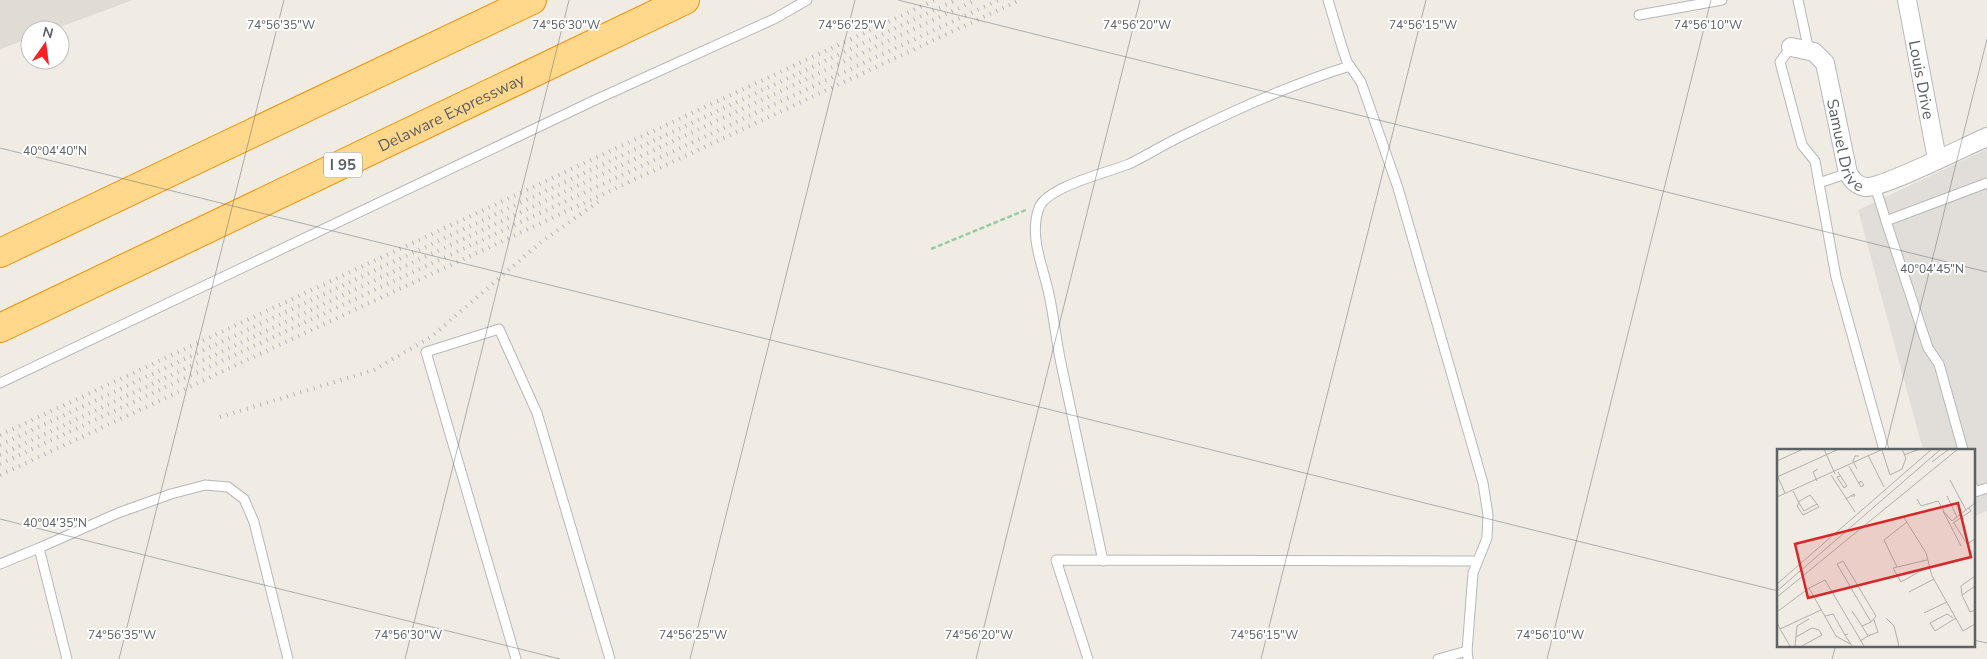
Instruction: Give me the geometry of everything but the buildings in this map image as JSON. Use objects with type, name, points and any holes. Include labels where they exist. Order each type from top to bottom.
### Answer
[{"type":"highway","points":[[0,253],[532,0]]},
{"type":"highway","name":"Delaware Expressway","points":[[0,328],[685,0]]},
{"type":"street","name":"Louis Drive","points":[[1906,0],[1937,159]]},
{"type":"street","name":"Samuel Drive","points":[[1791,47],[1809,51],[1820,56],[1828,69],[1848,173],[1852,180],[1859,185],[1875,186],[1987,137]]},
{"type":"lane","points":[[0,383],[595,100],[774,19],[807,0]]},
{"type":"lane","points":[[1328,0],[1350,66],[1361,82],[1398,188],[1483,483],[1488,515],[1487,538],[1477,561],[1471,595],[1468,655],[1438,659]]},
{"type":"lane","points":[[1638,15],[1722,0]]},
{"type":"lane","points":[[1798,0],[1809,51]]},
{"type":"lane","points":[[1791,47],[1780,62],[1802,144],[1815,161],[1836,276],[1884,449]]},
{"type":"lane","points":[[1103,561],[1062,367],[1048,289],[1040,266],[1036,234],[1039,207],[1045,199],[1059,190],[1130,163],[1184,134],[1245,107],[1325,74],[1350,66]]},
{"type":"lane","points":[[1819,184],[1848,173]]},
{"type":"lane","points":[[1886,221],[1987,183]]},
{"type":"lane","points":[[1875,186],[1928,348],[1939,364],[1963,449]]},
{"type":"lane","points":[[516,659],[426,352],[499,329],[538,413],[610,659]]},
{"type":"lane","points":[[0,564],[118,513],[171,494],[205,485],[228,487],[244,499],[254,522],[288,659]]},
{"type":"lane","points":[[1974,490],[1975,492],[1987,488]]},
{"type":"lane","points":[[39,548],[67,659]]},
{"type":"lane","points":[[1088,659],[1056,560],[1477,561]]},
{"type":"path","points":[[930,249],[1020,211],[1039,207]]},
{"type":"shaded area","points":[[0,0],[133,0],[70,23],[70,20],[20,20],[20,42],[0,49]]},
{"type":"shaded area","points":[[1987,149],[1987,511],[1974,517],[1974,449],[1923,449],[1858,210]]},
{"type":"railway","points":[[0,435],[935,0]]},
{"type":"railway","points":[[0,445],[956,0]]},
{"type":"railway","points":[[0,455],[976,0]]},
{"type":"railway","points":[[0,464],[999,0]]},
{"type":"railway","points":[[0,475],[1020,0]]},
{"type":"railway","points":[[220,417],[374,370],[431,337],[541,242],[598,202]]}]
